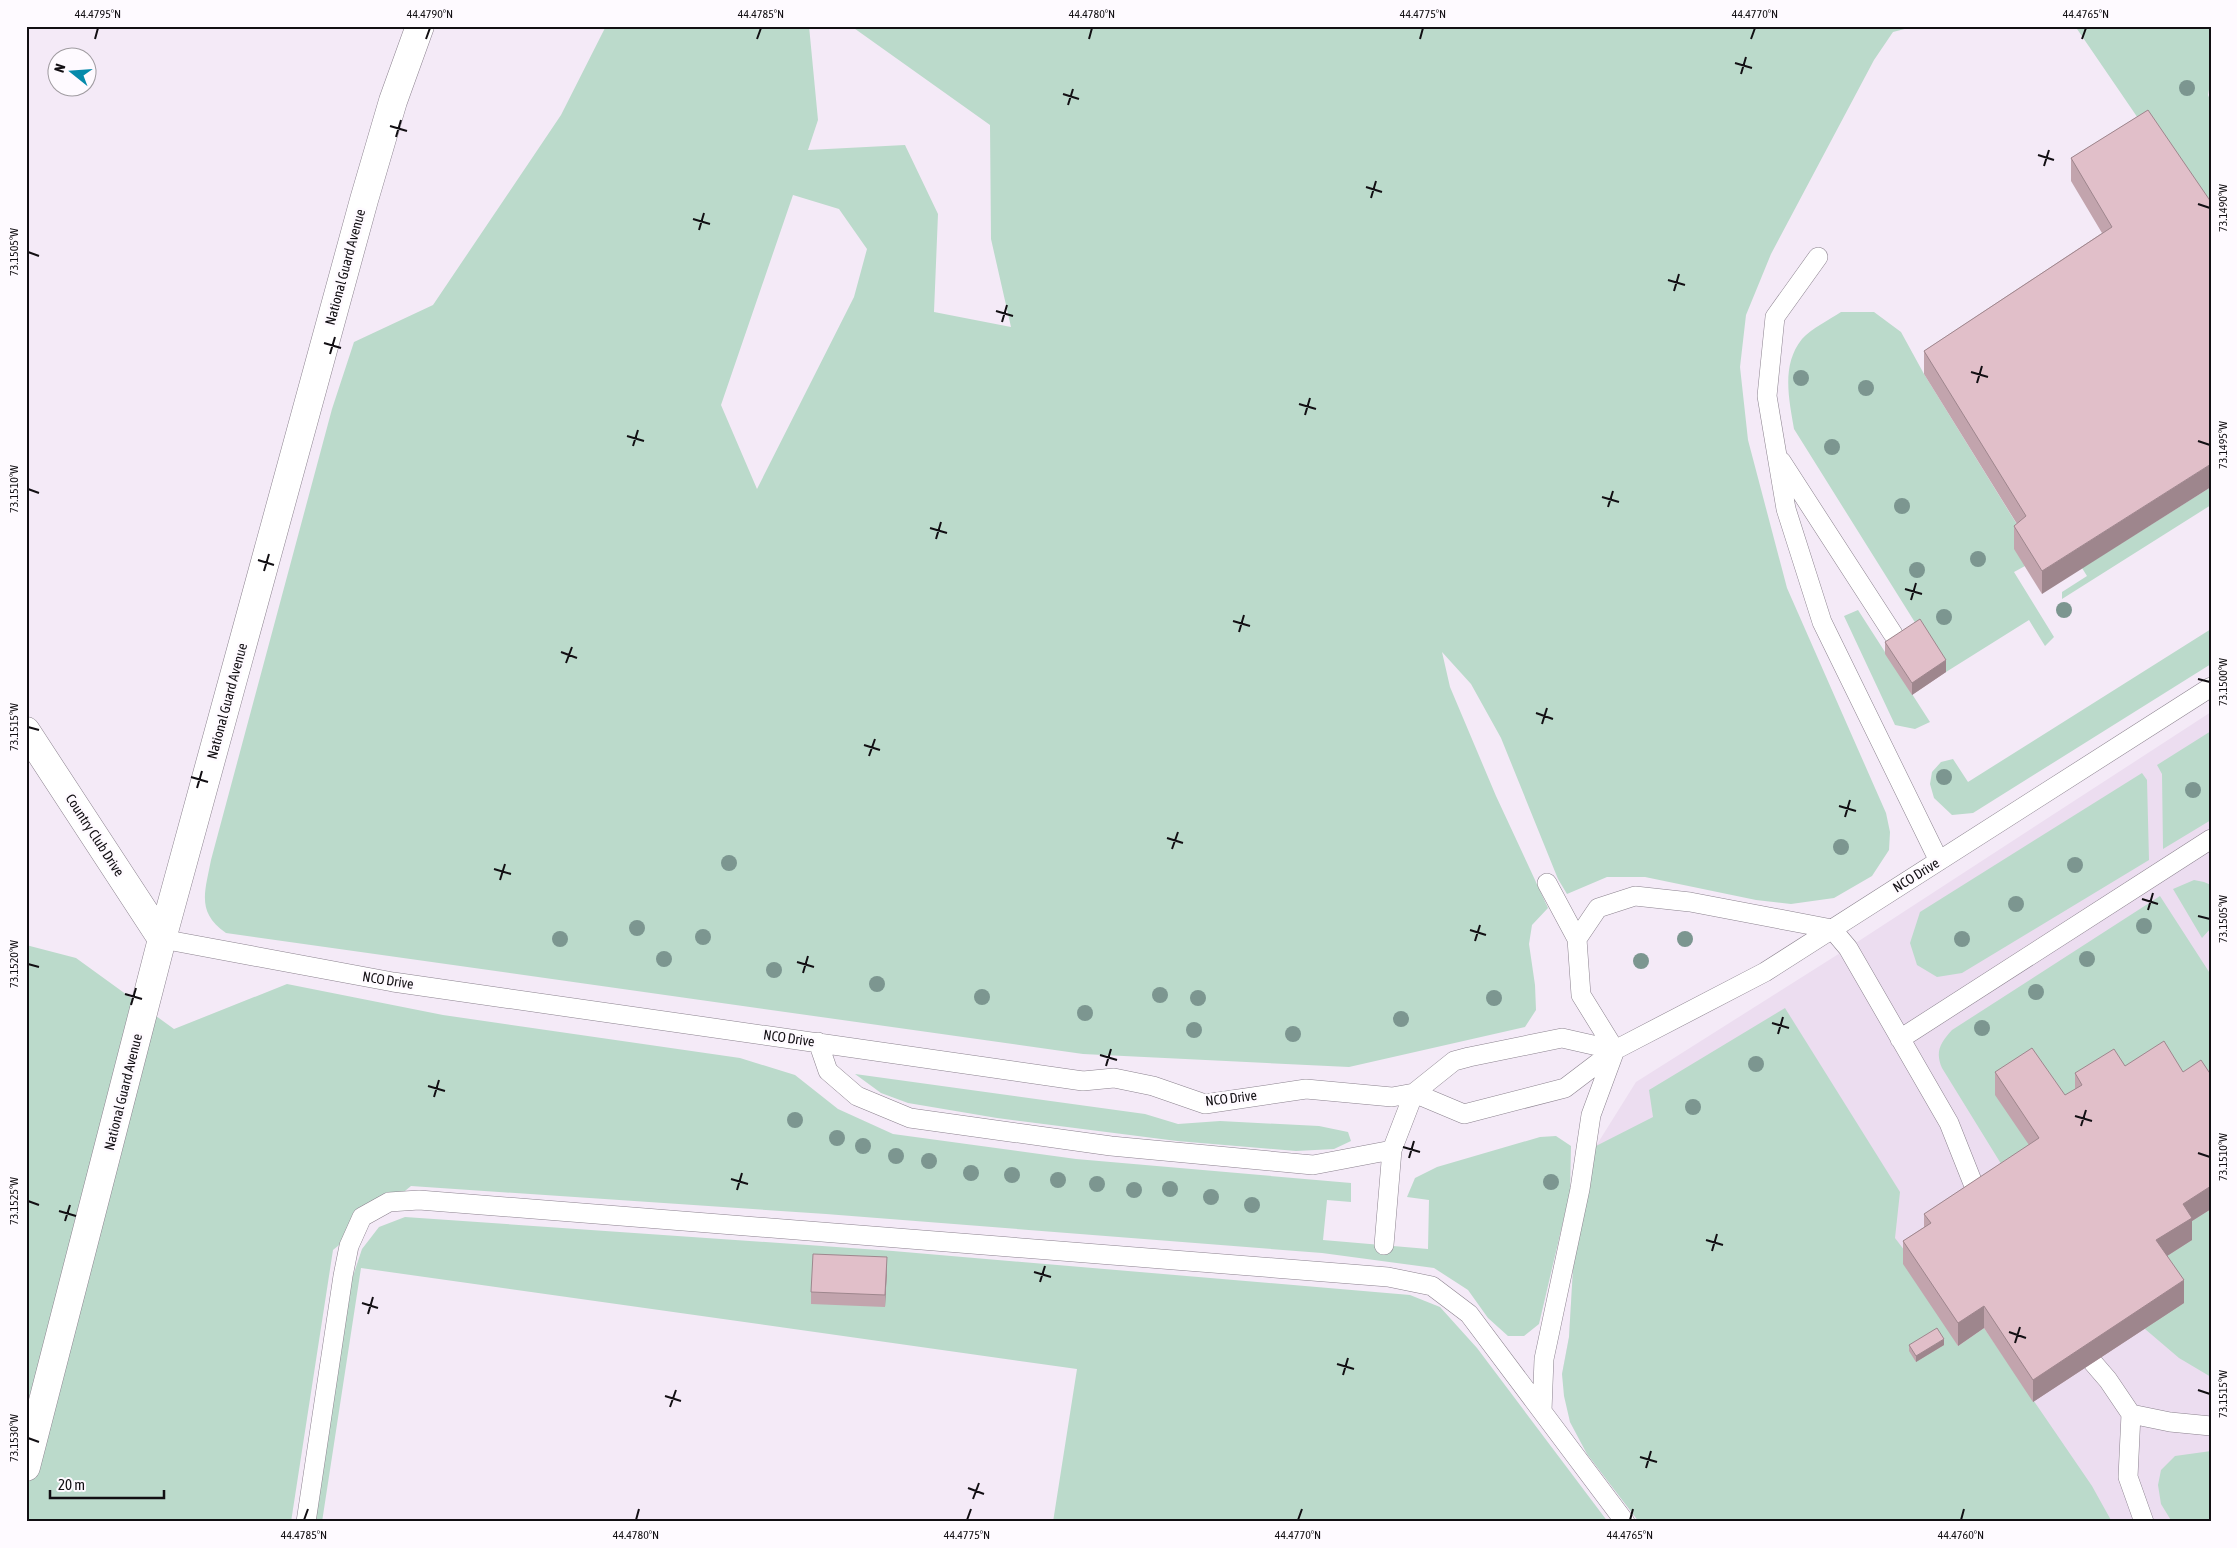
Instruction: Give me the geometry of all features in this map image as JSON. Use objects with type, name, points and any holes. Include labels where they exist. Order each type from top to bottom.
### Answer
[{"type":"street","name":"National Guard Avenue","points":[[26,1467],[162,939],[364,200],[393,101],[420,26]]},
{"type":"street","name":"Country Club Drive","points":[[26,731],[162,939]]},
{"type":"lane","points":[[1818,257],[1775,317],[1767,396],[1786,509],[1822,622],[1938,861]]},
{"type":"lane","points":[[1777,455],[1893,634]]},
{"type":"lane","name":"NCO Drive","points":[[1414,1093],[1464,1114],[1565,1088],[1615,1050],[1765,972],[2211,687]]},
{"type":"lane","points":[[1900,1039],[2211,839]]},
{"type":"lane","points":[[1542,1411],[1544,1360],[1580,1189],[1590,1115],[1615,1050],[1582,995],[1578,939],[1547,883]]},
{"type":"lane","points":[[1578,939],[1598,908],[1635,896],[1690,902],[1832,929],[1848,948],[1948,1123],[1976,1191],[1991,1216]]},
{"type":"lane","name":"NCO Drive","points":[[162,939],[393,982],[1083,1081],[1114,1078],[1154,1086],[1205,1104],[1306,1089],[1392,1097],[1414,1093],[1454,1061],[1562,1038],[1615,1050]]},
{"type":"lane","points":[[818,1042],[828,1071],[857,1096],[910,1118],[1111,1146],[1313,1165],[1392,1150]]},
{"type":"lane","points":[[1384,1245],[1392,1150],[1414,1093]]},
{"type":"lane","points":[[306,1522],[349,1246],[362,1217],[389,1202],[419,1200],[1388,1277],[1432,1286],[1470,1314],[1625,1522]]},
{"type":"lane","points":[[2066,1332],[2108,1380],[2131,1414],[2128,1477],[2144,1522]]},
{"type":"lane","points":[[2131,1414],[2170,1422],[2211,1426]]},
{"type":"shaded area","points":[[2211,712],[2211,1522],[1639,1522],[1587,1454],[1570,1422],[1562,1374],[1569,1337],[1573,1269],[1596,1146],[1636,1082],[1848,948]]},
{"type":"green space","points":[[606,26],[809,26],[818,120],[808,150],[905,145],[938,214],[934,312],[1011,327],[991,239],[990,125],[851,26],[1916,26],[1893,32],[1874,60],[1771,254],[1746,315],[1740,367],[1748,440],[1787,588],[1886,813],[1890,832],[1889,850],[1872,876],[1834,898],[1791,904],[1756,900],[1645,877],[1607,877],[1567,894],[1558,879],[1501,738],[1471,684],[1442,652],[1450,687],[1496,796],[1548,908],[1532,925],[1529,944],[1535,985],[1536,1010],[1525,1027],[1349,1067],[1083,1054],[226,933],[216,925],[206,909],[205,892],[211,860],[332,409],[354,342],[433,305],[561,115]],"holes":[[[793,195],[839,209],[867,249],[854,297],[757,489],[721,405]]]},
{"type":"green space","points":[[2075,26],[2211,26],[2211,78],[2208,95],[2211,102],[2211,225]]},
{"type":"green space","points":[[1841,312],[1874,312],[1901,332],[1924,374],[2026,539],[2025,566],[2014,572],[2054,637],[2045,646],[2029,620],[1946,672],[1794,429],[1788,382],[1791,360],[1795,349],[1811,331]]},
{"type":"green space","points":[[2211,487],[2211,505],[2062,599],[2062,592],[2087,576],[2082,568]]},
{"type":"green space","points":[[1858,610],[1930,722],[1915,729],[1895,725],[1844,616]]},
{"type":"green space","points":[[2211,629],[2211,664],[1973,813],[1952,815],[1934,798],[1930,784],[1932,772],[1941,762],[1953,759],[1968,782]]},
{"type":"green space","points":[[2211,731],[2211,820],[2163,849],[2162,774],[2157,765]]},
{"type":"green space","points":[[2142,773],[2147,780],[2149,860],[1962,973],[1937,977],[1917,965],[1910,943],[1920,912]]},
{"type":"green space","points":[[2194,880],[2211,885],[2211,928],[2202,938],[2173,889]]},
{"type":"green space","points":[[2160,896],[2211,975],[2211,1098],[2039,1161],[2011,1180],[1942,1068],[1939,1052],[1944,1039],[1952,1030]]},
{"type":"green space","points":[[26,945],[76,958],[174,1029],[287,984],[443,1015],[740,1058],[795,1075],[838,1109],[893,1134],[1076,1159],[1351,1183],[1351,1202],[1327,1200],[1323,1240],[1428,1249],[1429,1200],[1407,1197],[1415,1178],[1437,1167],[1540,1137],[1556,1136],[1571,1146],[1570,1192],[1539,1324],[1524,1336],[1508,1336],[1488,1318],[1468,1290],[1434,1268],[1322,1253],[826,1214],[411,1186],[333,1250],[291,1522],[26,1522]]},
{"type":"green space","points":[[1785,1008],[1900,1192],[1895,1238],[1911,1259],[1958,1346],[1984,1328],[2092,1486],[2112,1522],[1639,1522],[1587,1454],[1570,1422],[1564,1396],[1562,1374],[1569,1337],[1573,1269],[1596,1146],[1653,1117],[1649,1090]]},
{"type":"green space","points":[[855,1074],[1145,1114],[1178,1124],[1220,1121],[1319,1126],[1348,1132],[1351,1141],[1334,1149],[1296,1151],[1177,1141],[997,1118],[908,1103],[881,1093]]},
{"type":"green space","points":[[2211,1209],[2211,1377],[2179,1358],[2145,1329],[2156,1263],[2183,1226]]},
{"type":"green space","points":[[405,1217],[893,1251],[1410,1295],[1440,1307],[1477,1348],[1608,1522],[1053,1522],[1077,1369],[361,1268],[322,1522],[315,1522],[350,1285],[362,1249],[379,1227]]},
{"type":"green space","points":[[2211,1451],[2211,1522],[2172,1522],[2161,1504],[2158,1485],[2161,1470],[2175,1456]]},
{"type":"building","points":[[2148,110],[2211,202],[2211,464],[2042,571],[2014,526],[2026,516],[1924,351],[2112,227],[2071,158]]},
{"type":"building","points":[[1920,619],[1946,660],[1912,683],[1885,642]]},
{"type":"building","points":[[2164,1041],[2183,1072],[2201,1060],[2211,1075],[2211,1186],[2183,1204],[2192,1218],[2156,1240],[2184,1280],[2033,1380],[1984,1306],[1958,1323],[1903,1241],[1931,1223],[1924,1214],[2039,1138],[1995,1072],[2032,1048],[2065,1095],[2082,1085],[2075,1073],[2114,1049],[2125,1066]]},
{"type":"building","points":[[813,1254],[887,1257],[885,1295],[811,1292]]},
{"type":"building","points":[[1937,1328],[1944,1339],[1916,1356],[1909,1345]]}]
